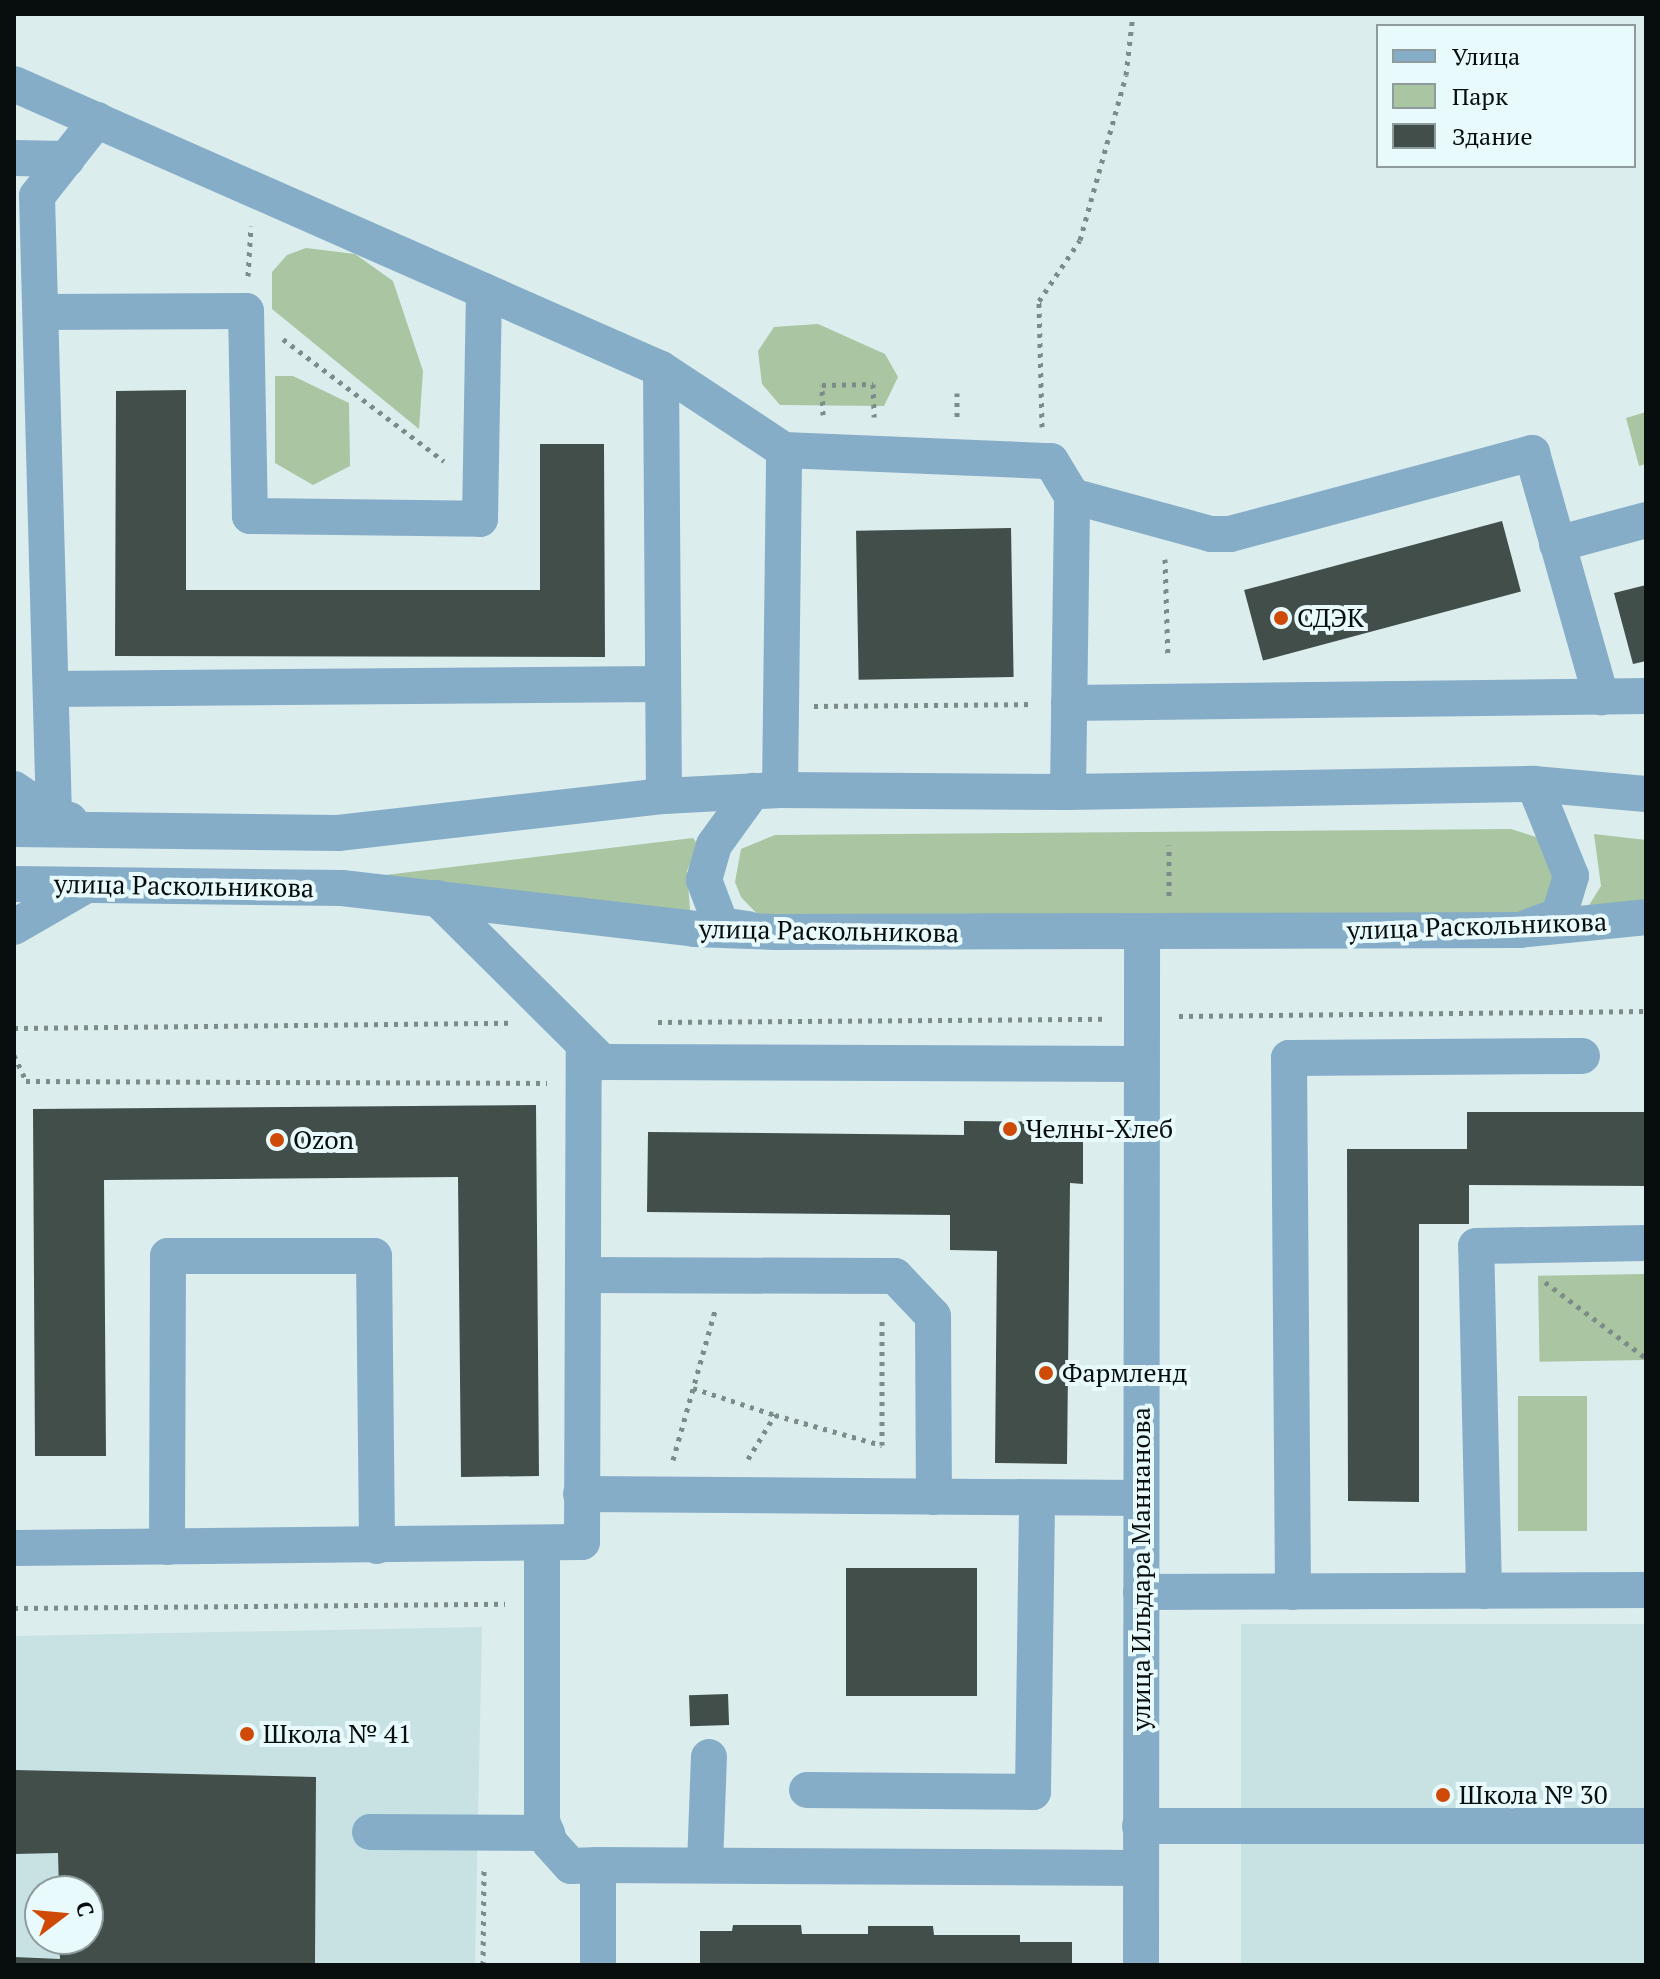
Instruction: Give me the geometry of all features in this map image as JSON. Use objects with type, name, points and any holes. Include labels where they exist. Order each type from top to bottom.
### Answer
[{"type":"street","points":[[14,84],[661,369],[784,450],[1051,461],[1072,496],[1068,792]]},
{"type":"street","points":[[54,816],[37,196],[97,120]]},
{"type":"street","points":[[14,158],[67,159]]},
{"type":"street","points":[[42,312],[246,311],[250,516],[480,519],[484,291]]},
{"type":"street","points":[[661,369],[660,684],[664,796]]},
{"type":"street","points":[[775,932],[721,925],[704,880],[714,845],[767,791],[779,707],[784,450]]},
{"type":"street","points":[[1072,496],[1211,534],[1230,534],[1532,453],[1601,697]]},
{"type":"street","points":[[1557,544],[1646,520]]},
{"type":"street","points":[[51,689],[660,684]]},
{"type":"street","points":[[1069,703],[1646,696]]},
{"type":"street","points":[[1519,930],[1559,916],[1571,876],[1534,784]]},
{"type":"street","points":[[14,829],[103,827],[338,833],[664,796],[767,791],[1068,792],[1534,784],[1646,794]]},
{"type":"street","points":[[14,789],[54,816],[103,827]]},
{"type":"street","name":"улица Раскольникова","points":[[14,884],[342,888],[694,929],[775,932],[1519,930],[1646,917]]},
{"type":"street","points":[[14,927],[88,884]]},
{"type":"street","points":[[437,898],[602,1062],[1141,1064]]},
{"type":"street","name":"улица Ильдара Маннанова","points":[[1141,1965],[1139,1017],[1142,933]]},
{"type":"street","points":[[14,1548],[542,1545],[582,1542],[584,1046]]},
{"type":"street","points":[[1293,1592],[1289,1058],[1582,1056]]},
{"type":"street","points":[[1484,1591],[1476,1246],[1646,1243]]},
{"type":"street","points":[[167,1547],[168,1256],[374,1256],[377,1546]]},
{"type":"street","points":[[583,1275],[895,1276],[933,1316],[934,1497]]},
{"type":"street","points":[[581,1494],[1141,1498]]},
{"type":"street","points":[[807,1790],[1033,1792],[1037,1498]]},
{"type":"street","points":[[542,1545],[547,1833],[571,1866],[1141,1868]]},
{"type":"street","points":[[1141,1592],[1646,1590]]},
{"type":"street","points":[[705,1865],[709,1757]]},
{"type":"street","points":[[1140,1826],[1646,1826]]},
{"type":"street","points":[[370,1832],[547,1833]]},
{"type":"street","points":[[598,1865],[598,1965]]},
{"type":"path","points":[[1043,460],[1039,301],[1080,240],[1126,75],[1133,14]]},
{"type":"path","points":[[253,189],[246,311],[480,488]]},
{"type":"path","points":[[824,452],[822,385],[873,384],[875,454]]},
{"type":"path","points":[[1164,522],[1168,658]]},
{"type":"path","points":[[779,707],[1069,703]]},
{"type":"path","points":[[1169,845],[1169,900]]},
{"type":"path","points":[[1139,1017],[1646,1011]]},
{"type":"path","points":[[14,1055],[26,1081],[584,1083]]},
{"type":"path","points":[[1538,1277],[1646,1358]]},
{"type":"path","points":[[663,1495],[719,1298]]},
{"type":"path","points":[[693,1388],[882,1445],[882,1312]]},
{"type":"path","points":[[726,1496],[775,1415]]},
{"type":"path","points":[[14,1608],[542,1604]]},
{"type":"path","points":[[483,1965],[485,1833]]},
{"type":"shaded area","name":"Школа № 30","points":[[1241,1624],[1646,1624],[1646,1965],[1241,1965]]},
{"type":"shaded area","name":"Школа № 41","points":[[482,1627],[475,1965],[14,1965],[14,1636]]},
{"type":"green space","points":[[306,248],[355,254],[393,281],[423,371],[419,429],[272,309],[272,272],[287,255]]},
{"type":"green space","points":[[818,324],[885,354],[898,377],[884,406],[780,405],[762,384],[758,351],[774,327]]},
{"type":"green space","points":[[275,376],[293,376],[349,403],[350,466],[313,485],[275,463]]},
{"type":"green space","points":[[1646,412],[1646,464],[1639,466],[1626,418]]},
{"type":"green space","points":[[1511,829],[1536,837],[1556,866],[1551,897],[1528,921],[762,919],[741,897],[735,882],[741,849],[775,835]]},
{"type":"green space","points":[[1594,834],[1646,840],[1646,910],[1581,918],[1601,886]]},
{"type":"green space","points":[[693,838],[698,845],[687,871],[691,923],[344,880]]},
{"type":"green space","points":[[1644,1274],[1646,1360],[1540,1362],[1538,1276]]},
{"type":"green space","points":[[1518,1396],[1587,1396],[1587,1531],[1518,1531]]},
{"type":"building","points":[[186,390],[186,590],[540,590],[540,444],[604,444],[605,657],[115,656],[116,391]]},
{"type":"building","points":[[1502,521],[1521,592],[1263,661],[1244,590]]},
{"type":"building","points":[[1011,528],[1014,677],[859,680],[856,531]]},
{"type":"building","points":[[1646,585],[1646,661],[1633,664],[1614,593]]},
{"type":"building","points":[[536,1105],[539,1476],[461,1477],[458,1177],[104,1180],[106,1456],[35,1456],[33,1109]]},
{"type":"building","points":[[1467,1112],[1646,1112],[1646,1186],[1469,1185],[1469,1224],[1419,1224],[1419,1502],[1348,1501],[1347,1149],[1467,1149]]},
{"type":"building","points":[[964,1121],[1083,1122],[1083,1184],[1070,1183],[1067,1464],[995,1463],[997,1251],[950,1250],[950,1215],[647,1212],[648,1132],[964,1135]]},
{"type":"building","points":[[846,1568],[977,1568],[977,1696],[846,1696]]},
{"type":"building","points":[[728,1694],[729,1725],[690,1726],[689,1695]]},
{"type":"building","points":[[14,1770],[316,1777],[315,1965],[14,1965],[14,1957],[60,1959],[60,1955],[104,1955],[104,1875],[59,1875],[58,1853],[14,1854]]},
{"type":"building","points":[[733,1925],[801,1925],[802,1934],[868,1934],[868,1926],[933,1926],[934,1935],[1020,1935],[1020,1942],[1072,1942],[1072,1965],[700,1965],[700,1931],[732,1931]]},
{"type":"place","name":"СДЭК","points":[[1281,618]]},
{"type":"place","name":"Челны-Хлеб","points":[[1010,1129]]},
{"type":"place","name":"Ozon","points":[[277,1140]]},
{"type":"place","name":"Фармленд","points":[[1046,1373]]},
{"type":"place","name":"Школа № 41","points":[[247,1734]]},
{"type":"place","name":"Школа № 30","points":[[1443,1795]]}]
